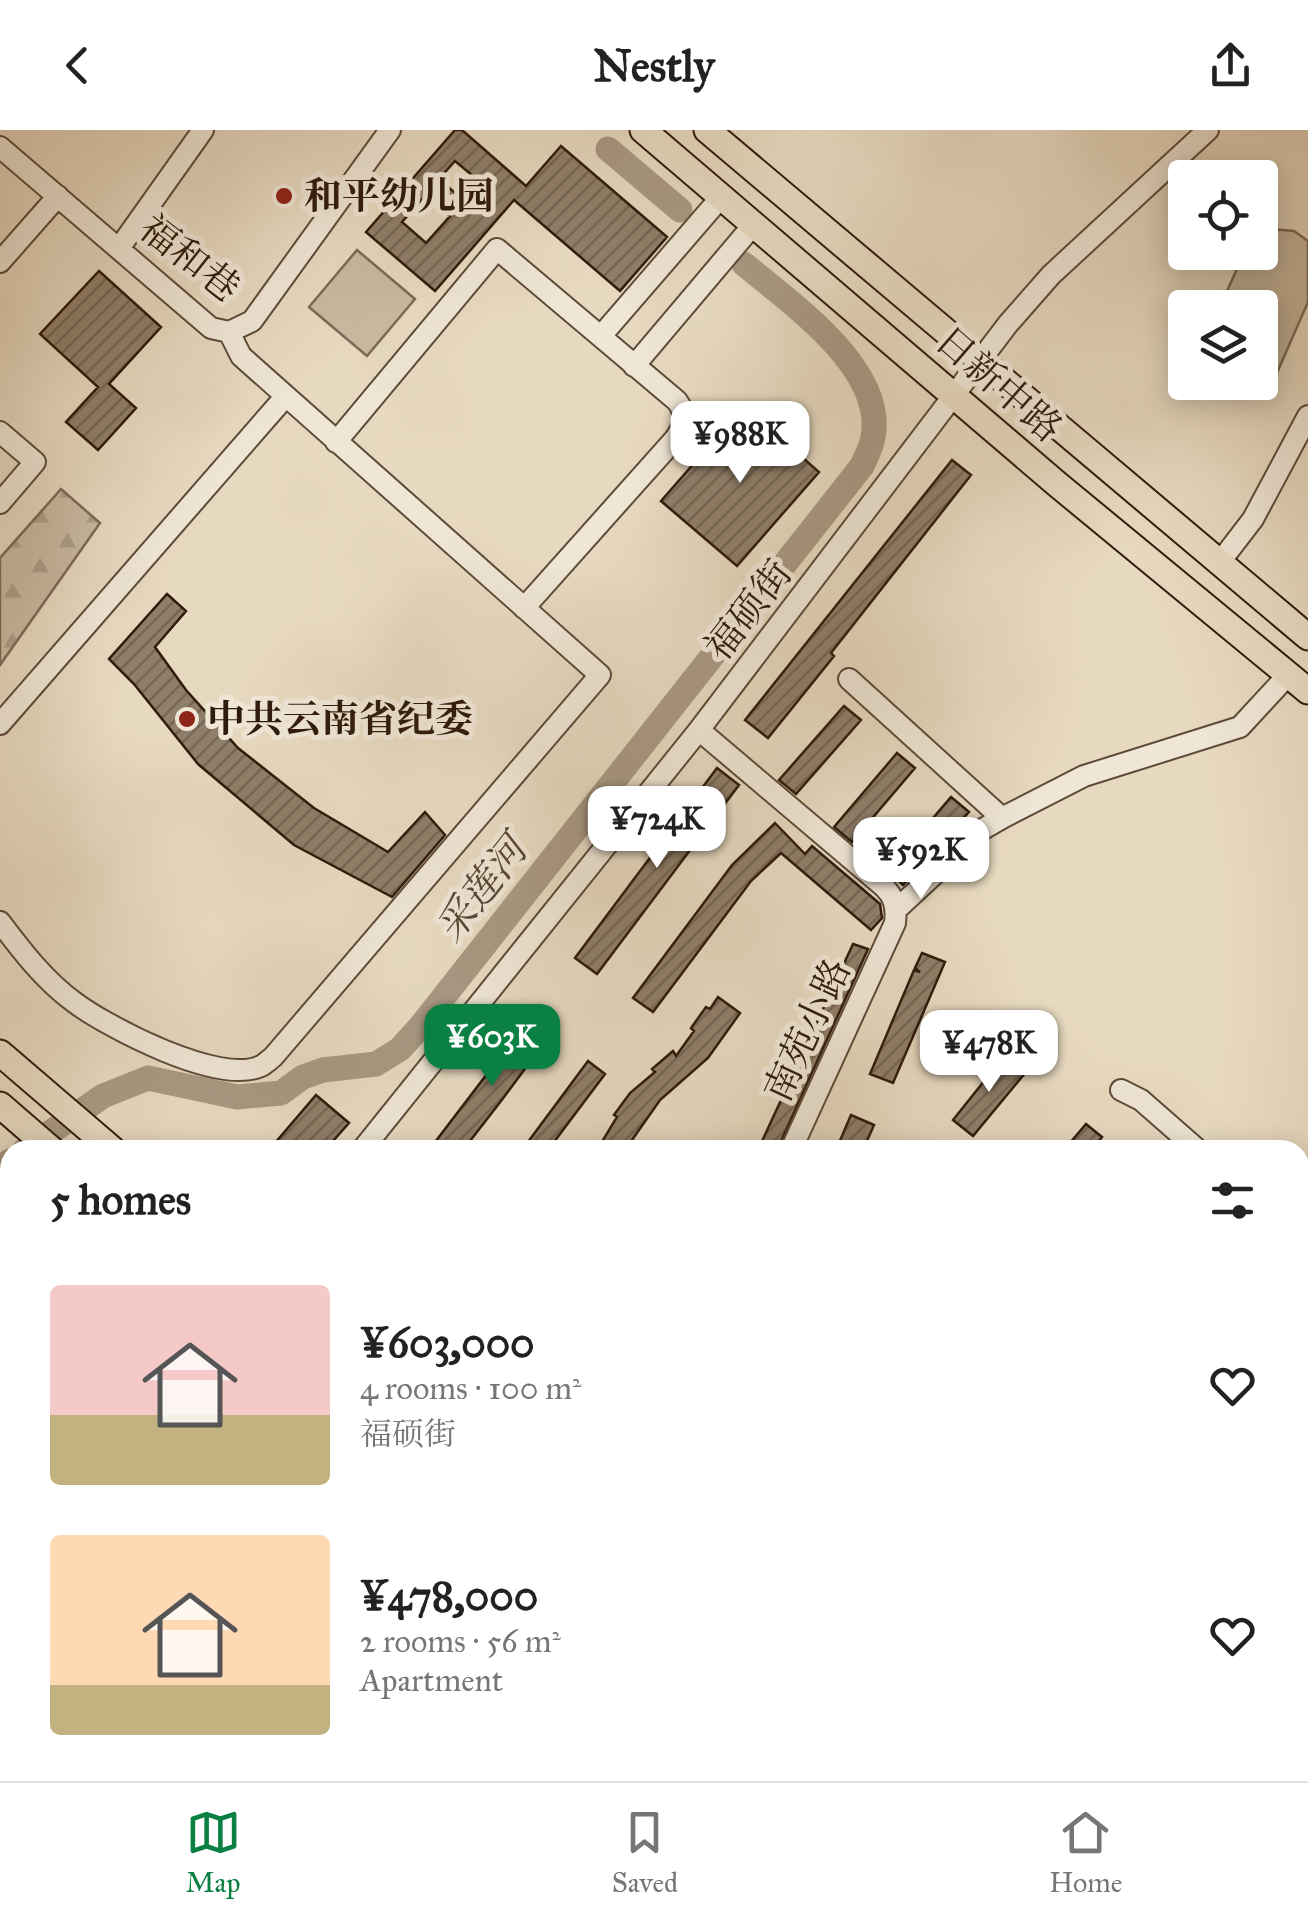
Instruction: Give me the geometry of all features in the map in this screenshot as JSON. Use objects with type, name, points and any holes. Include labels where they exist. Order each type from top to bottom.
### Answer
[{"type":"main road","name":"日新中路","points":[[643,130],[1298,683]]},
{"type":"main road","name":"日新中路","points":[[707,130],[1308,637]]},
{"type":"main road","points":[[0,1054],[101,1140]]},
{"type":"main road","points":[[0,1104],[41,1140]]},
{"type":"street","points":[[120,247],[202,130]]},
{"type":"street","name":"福和巷","points":[[0,147],[210,328],[229,332],[252,321],[390,130]]},
{"type":"street","name":"福硕街","points":[[370,1140],[700,730],[981,359],[1051,274],[1208,130]]},
{"type":"street","points":[[0,262],[58,196]]},
{"type":"street","points":[[601,336],[722,196]]},
{"type":"street","points":[[634,366],[754,224]]},
{"type":"street","points":[[336,442],[497,249],[677,402],[684,417],[683,428],[524,608]]},
{"type":"street","points":[[0,922],[21,950],[71,1000],[138,1040],[194,1063],[259,1068],[298,1028],[600,675],[241,356],[229,332]]},
{"type":"street","points":[[0,724],[286,397]]},
{"type":"street","points":[[1220,562],[1253,520],[1308,416]]},
{"type":"street","points":[[0,432],[35,462],[0,503]]},
{"type":"street","points":[[850,679],[1002,818]]},
{"type":"street","points":[[700,730],[892,894],[897,909],[983,828],[1084,776],[1240,727],[1298,683]]},
{"type":"street","name":"南苑小路","points":[[795,1140],[895,923],[897,909]]},
{"type":"street","points":[[1121,1090],[1141,1100],[1187,1140]]},
{"type":"green space","points":[[1278,230],[1294,231],[1308,241],[1308,302],[1278,370],[1278,290],[1228,290],[1236,270],[1278,270]]},
{"type":"green space","points":[[357,250],[415,299],[367,356],[309,307]]},
{"type":"green space","points":[[61,489],[100,523],[0,665],[0,558]]},
{"type":"building","points":[[455,130],[462,130],[526,186],[561,146],[667,237],[620,291],[514,200],[435,291],[366,232]],"holes":[[[455,161],[479,181],[463,200],[439,179]],[[426,195],[450,216],[426,243],[402,222]]]},
{"type":"building","points":[[99,271],[161,327],[109,384],[136,408],[98,450],[66,422],[98,387],[40,334]]},
{"type":"building","points":[[744,406],[819,472],[737,566],[661,501]]},
{"type":"building","points":[[952,460],[971,475],[768,738],[745,720]]},
{"type":"building","name":"中共云南省纪委","points":[[167,594],[186,611],[155,647],[186,690],[238,748],[314,808],[388,852],[425,812],[445,835],[392,897],[294,845],[198,764],[109,659]]},
{"type":"building","points":[[844,706],[861,720],[796,794],[779,780]]},
{"type":"building","points":[[897,753],[915,768],[852,842],[834,827]]},
{"type":"building","points":[[717,768],[739,785],[597,974],[575,958]]},
{"type":"building","points":[[951,797],[969,812],[903,885],[888,871]]},
{"type":"building","points":[[775,823],[805,854],[812,846],[880,904],[882,918],[871,930],[781,853],[751,881],[653,1012],[633,998],[732,865]]},
{"type":"building","points":[[853,944],[868,949],[782,1140],[763,1140]]},
{"type":"building","points":[[922,953],[945,962],[893,1083],[870,1074],[914,970],[920,972],[915,968]]},
{"type":"building","points":[[718,997],[740,1013],[708,1058],[660,1100],[632,1140],[603,1140],[630,1093],[673,1051],[676,1056],[706,1007],[710,1009]]},
{"type":"building","points":[[529,1019],[550,1035],[471,1140],[437,1140]]},
{"type":"building","points":[[1005,1055],[1026,1072],[973,1136],[953,1120]]},
{"type":"building","points":[[588,1061],[605,1074],[556,1140],[529,1140]]},
{"type":"building","points":[[316,1095],[349,1123],[334,1140],[278,1140]]},
{"type":"building","points":[[851,1115],[874,1125],[867,1140],[840,1140]]},
{"type":"building","points":[[1086,1124],[1102,1137],[1100,1140],[1072,1140]]},
{"type":"waterway","name":"采莲河","points":[[608,149],[680,210]]},
{"type":"waterway","name":"采莲河","points":[[39,1140],[103,1096],[148,1078],[237,1097],[281,1093],[303,1077],[323,1070],[376,1064],[400,1049],[420,1027],[862,466],[869,452],[873,411],[865,386],[850,362],[831,339],[744,264]]},
{"type":"place","name":"和平幼儿园","points":[[284,196]]},
{"type":"place","name":"中共云南省纪委","points":[[187,719]]}]
